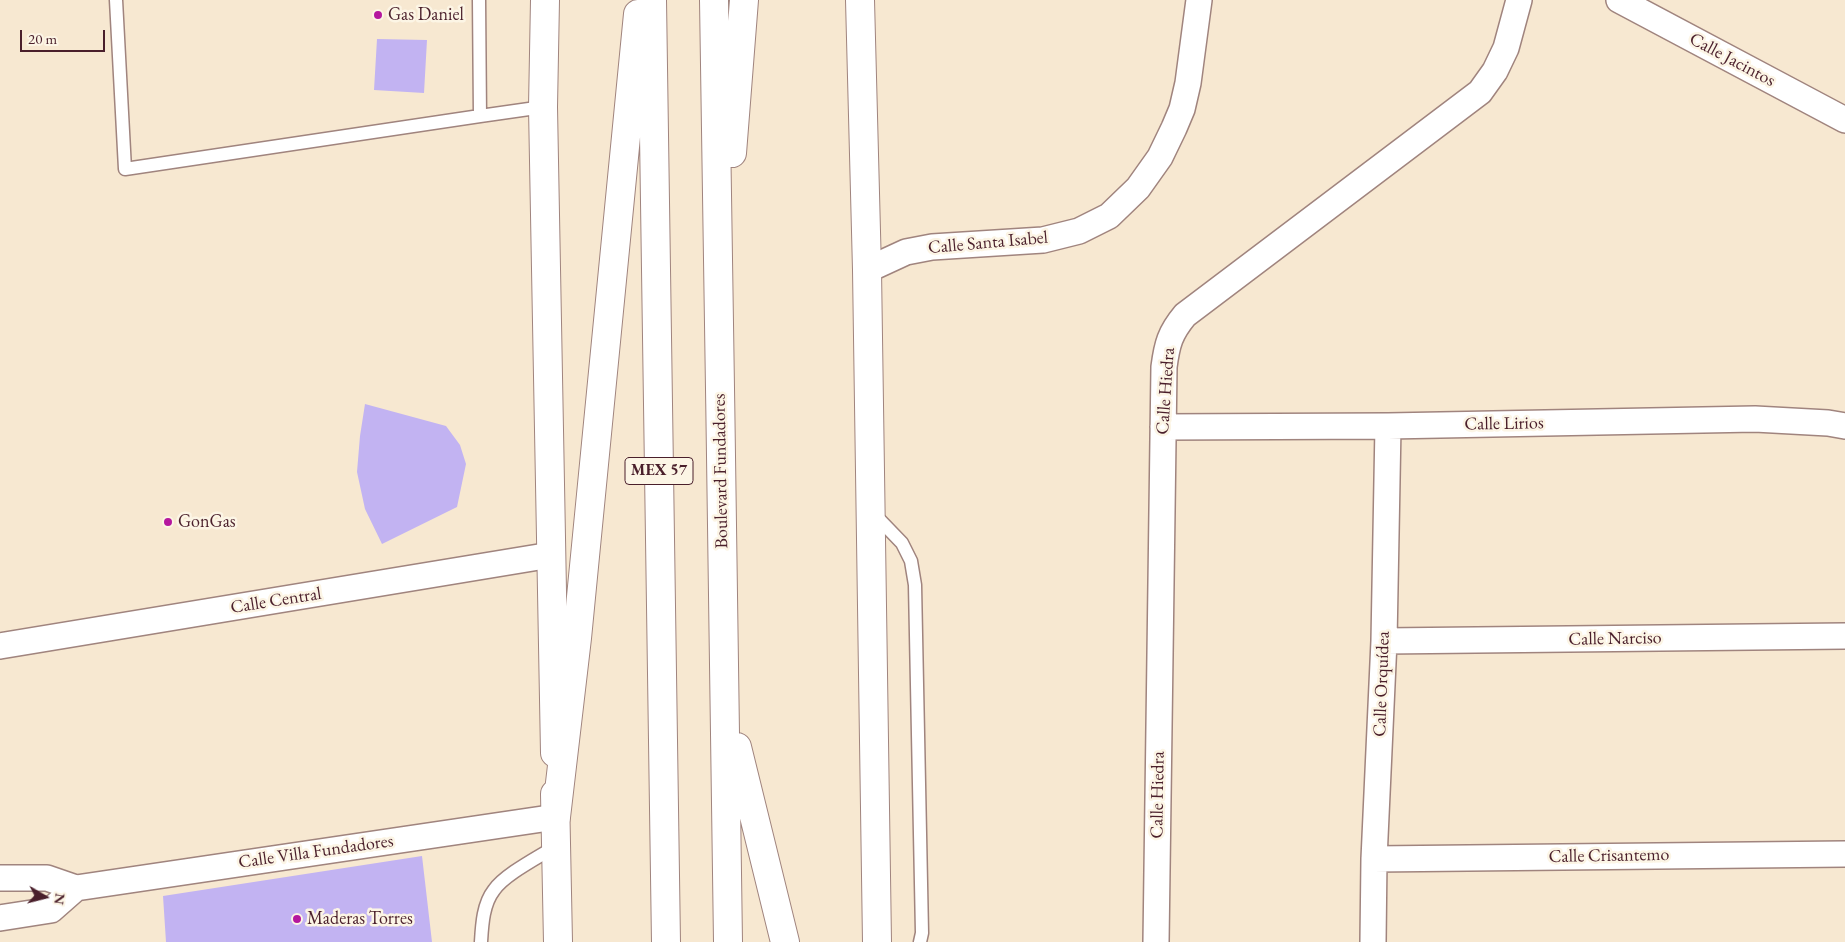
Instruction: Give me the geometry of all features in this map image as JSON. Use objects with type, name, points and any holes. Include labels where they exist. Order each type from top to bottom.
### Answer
[{"type":"main road","points":[[545,0],[543,107],[558,942]]},
{"type":"main road","points":[[556,817],[577,638],[626,125],[640,0]]},
{"type":"main road","name":"MEX 57","points":[[652,0],[666,942]]},
{"type":"main road","name":"Boulevard Fundadores","points":[[714,0],[728,942]]},
{"type":"main road","points":[[718,347],[744,0]]},
{"type":"main road","points":[[860,0],[867,270],[877,942]]},
{"type":"main road","points":[[725,695],[785,942]]},
{"type":"street","name":"Calle Santa Isabel","points":[[867,270],[906,252],[932,247],[1043,240],[1080,231],[1109,216],[1138,188],[1160,157],[1182,109],[1188,83],[1199,0]]},
{"type":"street","name":"Calle Hiedra","points":[[1156,942],[1164,367],[1167,346],[1173,330],[1185,316],[1480,92],[1495,71],[1506,48],[1519,0]]},
{"type":"street","name":"Calle Jacintos","points":[[1619,0],[1845,120]]},
{"type":"street","name":"Calle Lirios","points":[[1163,427],[1388,426],[1755,419],[1828,422],[1845,426]]},
{"type":"street","name":"Calle Orquídea","points":[[1372,942],[1384,641],[1388,426]]},
{"type":"street","name":"Calle Central","points":[[0,646],[552,555]]},
{"type":"street","name":"Calle Narciso","points":[[1384,641],[1845,636]]},
{"type":"street","name":"Calle Villa Fundadores","points":[[0,878],[47,878],[76,888],[556,817]]},
{"type":"street","name":"Calle Crisantemo","points":[[1374,859],[1845,854]]},
{"type":"street","points":[[0,918],[51,910],[76,888]]},
{"type":"lane","points":[[116,0],[125,169],[543,107]]},
{"type":"lane","points":[[479,0],[480,116]]},
{"type":"lane","points":[[870,510],[902,543],[911,561],[915,585],[922,923],[920,942]]},
{"type":"lane","points":[[481,942],[486,907],[493,891],[503,881],[556,846]]},
{"type":"building","points":[[377,39],[427,40],[424,93],[374,90]]},
{"type":"building","points":[[365,404],[446,426],[460,445],[466,464],[457,507],[382,544],[365,509],[357,472]]},
{"type":"building","name":"Maderas Torres","points":[[422,856],[432,942],[166,942],[163,896]]},
{"type":"place","name":"Gas Daniel","points":[[378,15]]},
{"type":"place","name":"GonGas","points":[[168,522]]},
{"type":"place","name":"Maderas Torres","points":[[297,919]]}]
